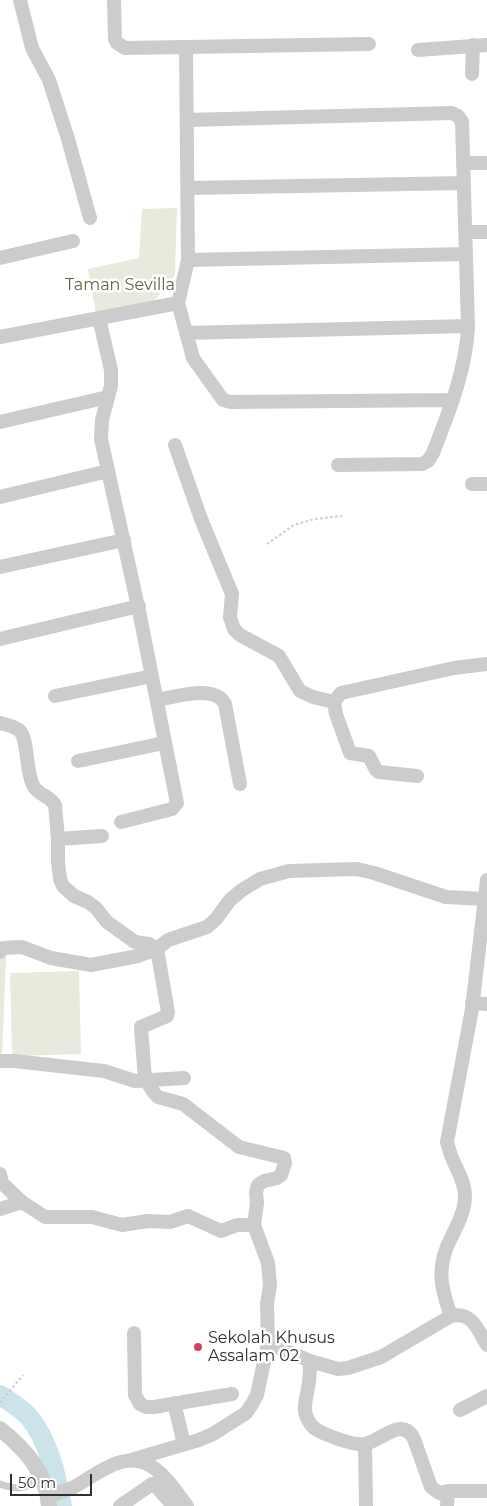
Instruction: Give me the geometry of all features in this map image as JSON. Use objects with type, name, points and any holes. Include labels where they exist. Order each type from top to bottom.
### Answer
[{"type":"street","points":[[20,0],[32,48],[49,80],[90,218]]},
{"type":"street","points":[[114,0],[115,39],[121,46],[130,49],[369,44]]},
{"type":"street","points":[[418,50],[480,45],[472,74]]},
{"type":"street","points":[[186,48],[188,260],[178,303],[193,358],[214,389],[223,400],[227,401],[453,400]]},
{"type":"street","points":[[187,120],[452,113],[460,119],[463,125],[468,326],[462,369],[453,400],[433,453],[428,461],[422,464],[338,465]]},
{"type":"street","points":[[464,163],[487,163]]},
{"type":"street","points":[[188,188],[464,183]]},
{"type":"street","points":[[466,232],[487,232]]},
{"type":"street","points":[[0,258],[73,241]]},
{"type":"street","points":[[188,260],[466,254]]},
{"type":"street","points":[[0,337],[178,303]]},
{"type":"street","points":[[99,318],[111,370],[111,386],[102,420],[101,439],[139,606],[177,803],[175,807],[121,822]]},
{"type":"street","points":[[186,334],[468,326]]},
{"type":"street","points":[[0,422],[108,397]]},
{"type":"street","points":[[175,445],[201,519],[232,594],[230,617],[234,630],[279,656],[300,691],[313,697],[334,702]]},
{"type":"street","points":[[0,497],[108,471]]},
{"type":"street","points":[[472,484],[487,484]]},
{"type":"street","points":[[0,567],[124,540]]},
{"type":"street","points":[[0,639],[139,606]]},
{"type":"street","points":[[417,776],[379,772],[369,756],[350,753],[336,714],[334,702],[341,693],[454,668],[487,664]]},
{"type":"street","points":[[55,696],[152,676]]},
{"type":"street","points":[[157,700],[206,692],[222,698],[225,704],[240,784]]},
{"type":"street","points":[[0,723],[20,731],[23,736],[30,778],[36,790],[52,800],[55,805],[60,879],[67,891],[96,908],[107,922],[135,942],[149,944],[157,948]]},
{"type":"street","points":[[78,761],[164,743]]},
{"type":"street","points":[[58,840],[102,836]]},
{"type":"street","points":[[0,952],[3,948],[22,947],[51,958],[90,966],[138,956],[166,942],[207,927],[216,920],[230,900],[242,890],[260,879],[289,871],[357,870],[374,873],[402,884],[446,897],[486,889],[472,1003],[447,1142],[452,1159],[462,1177],[465,1196],[461,1216],[447,1244],[442,1260],[440,1277],[443,1294],[451,1316]]},
{"type":"street","points":[[0,1429],[22,1447],[42,1477],[52,1498],[110,1465],[132,1460],[213,1434],[246,1413],[257,1395],[268,1344],[267,1304],[270,1273],[266,1256],[254,1225],[257,1203],[256,1192],[258,1185],[281,1175],[285,1162],[284,1158],[239,1147],[183,1104],[158,1097],[145,1080],[141,1027],[164,1019],[168,1012],[157,948]]},
{"type":"street","points":[[472,1003],[487,1004]]},
{"type":"street","points":[[0,1062],[21,1062],[104,1071],[134,1081],[184,1078]]},
{"type":"street","points":[[0,1174],[2,1183],[22,1202],[45,1217],[92,1217],[122,1225],[148,1221],[170,1222],[188,1216],[221,1231],[240,1225],[254,1225]]},
{"type":"street","points":[[0,1209],[22,1202]]},
{"type":"street","points":[[268,1344],[310,1361],[338,1369],[348,1368],[381,1357],[451,1316],[459,1314],[472,1320],[487,1345]]},
{"type":"street","points":[[134,1333],[137,1400],[140,1404],[146,1407],[232,1394]]},
{"type":"street","points":[[310,1361],[305,1406],[309,1423],[316,1429],[351,1443],[365,1444],[400,1429],[411,1432],[432,1487],[439,1493],[448,1491],[487,1492]]},
{"type":"street","points":[[460,1410],[487,1396]]},
{"type":"street","points":[[174,1403],[184,1444]]},
{"type":"street","points":[[365,1444],[366,1506]]},
{"type":"street","points":[[132,1460],[143,1461],[155,1469],[187,1506]]},
{"type":"street","points":[[120,1506],[152,1484],[173,1506]]},
{"type":"street","points":[[448,1491],[448,1506]]},
{"type":"lane","points":[[0,1484],[10,1488],[28,1488],[42,1477]]},
{"type":"path","points":[[267,544],[294,525],[316,519],[342,516]]},
{"type":"path","points":[[0,1403],[23,1374]]},
{"type":"green space","name":"Taman Sevilla","points":[[177,208],[175,275],[155,300],[96,314],[88,269],[139,258],[142,209]]},
{"type":"green space","points":[[0,951],[6,958],[2,1057],[0,1057]]},
{"type":"green space","points":[[79,971],[81,1054],[12,1056],[10,973]]},
{"type":"waterway","points":[[0,1395],[25,1413],[35,1425],[51,1458],[62,1506]]},
{"type":"place","name":"Sekolah Khusus Assalam 02","points":[[198,1347]]}]
